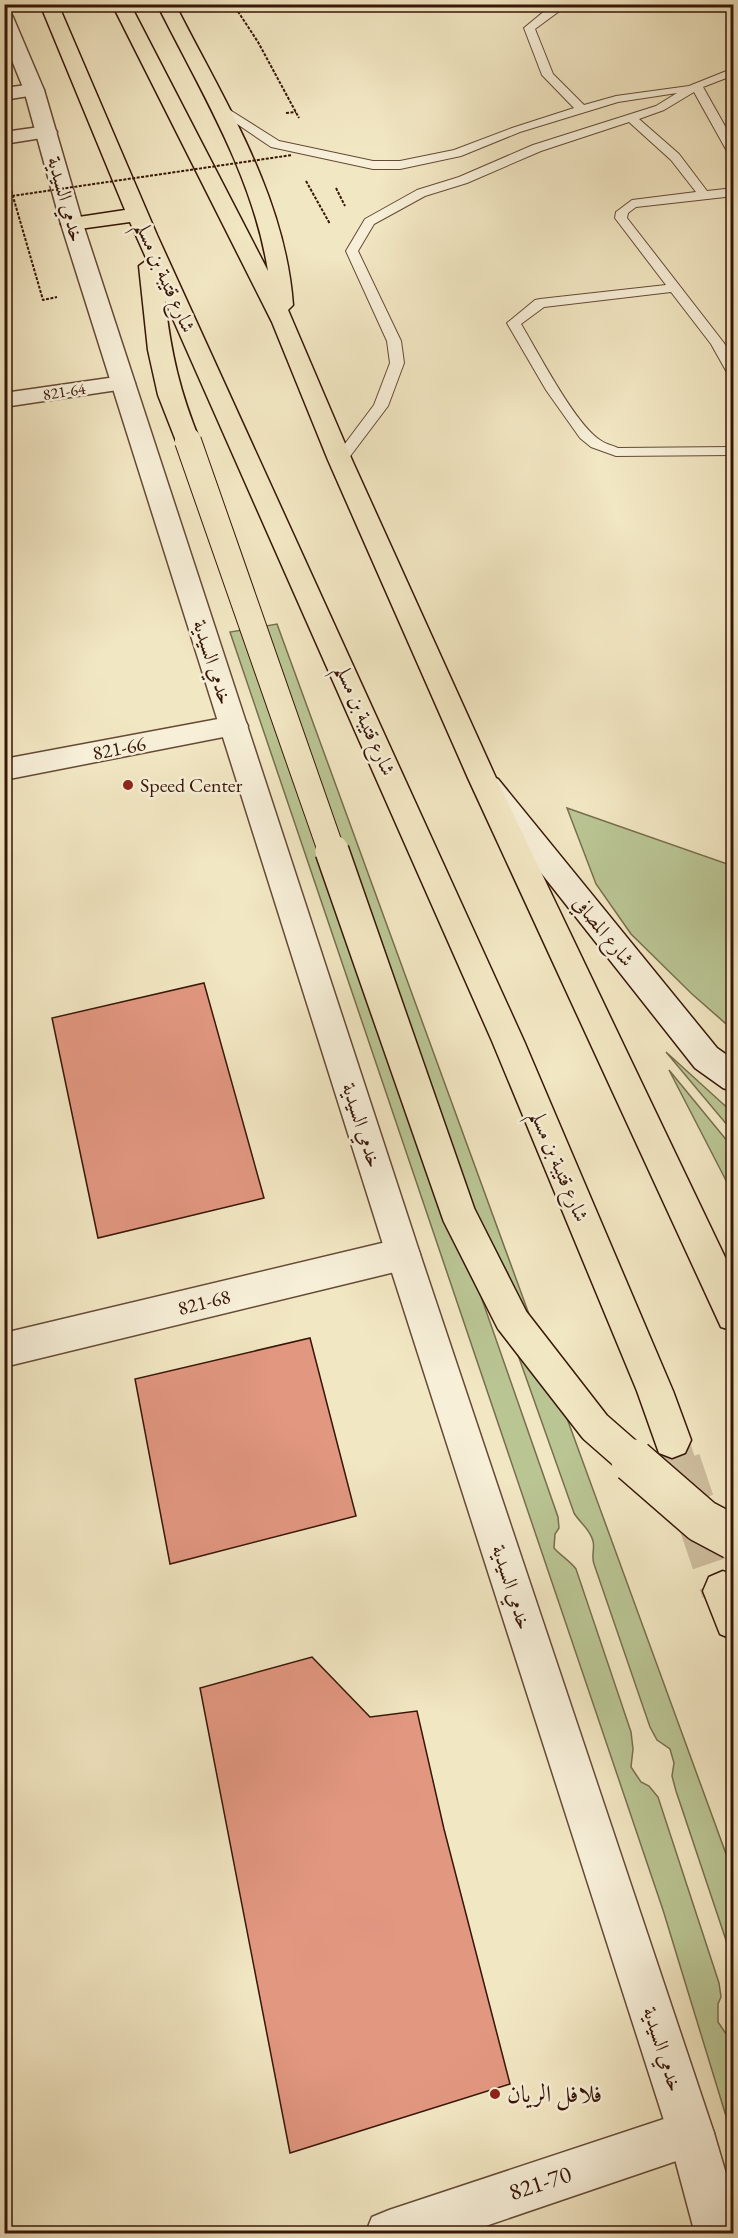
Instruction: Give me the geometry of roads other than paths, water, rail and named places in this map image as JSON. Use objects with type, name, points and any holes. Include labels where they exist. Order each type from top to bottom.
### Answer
[{"type":"highway","name":"شارع قتيبة بن مسلم","points":[[49,4],[142,225],[508,1041],[650,1380],[672,1440]]},
{"type":"highway","points":[[122,4],[283,322],[340,460],[482,778],[734,1315]]},
{"type":"highway","points":[[166,4],[250,171],[270,226],[280,278],[283,322]]},
{"type":"highway","points":[[72,224],[142,225],[159,350],[171,395],[459,1215],[512,1320],[595,1427],[702,1521],[734,1538]]},
{"type":"street","name":"خدمي السيدية","points":[[4,17],[19,92],[47,132],[72,224],[403,1254],[691,2133],[719,2234]]},
{"type":"street","points":[[4,138],[47,132]]},
{"type":"street","name":"821-64","points":[[4,400],[123,382]]},
{"type":"street","name":"821-66","points":[[4,770],[234,726]]},
{"type":"street","name":"شارع المصافي","points":[[482,778],[706,1058],[734,1078]]},
{"type":"street","name":"821-68","points":[[4,1350],[403,1254]]},
{"type":"street","name":"821-70","points":[[389,2234],[691,2133]]},
{"type":"lane","points":[[564,4],[554,8],[529,28],[548,75],[582,110]]},
{"type":"lane","points":[[340,460],[381,406],[397,363],[394,341],[352,251],[369,222],[421,193],[463,180],[537,148],[660,108],[696,86],[734,71]]},
{"type":"lane","points":[[218,107],[275,144],[374,165],[400,165],[457,153],[516,130],[616,99],[696,86]]},
{"type":"lane","points":[[696,86],[734,153]]},
{"type":"lane","points":[[630,117],[675,157],[704,195]]},
{"type":"lane","points":[[734,192],[632,204],[622,212],[621,218],[717,344],[734,373]]},
{"type":"lane","points":[[674,288],[540,303],[514,323],[553,390],[585,435],[596,444],[616,452],[734,451]]},
{"type":"lane","points":[[717,344],[734,340]]},
{"type":"tunnel","points":[[672,1440],[679,1462]]},
{"type":"tunnel","points":[[679,1461],[723,1591]]},
{"type":"place","name":"Speed Center","points":[[128,785]]},
{"type":"place","name":"فلافل الريان","points":[[495,2094]]}]
